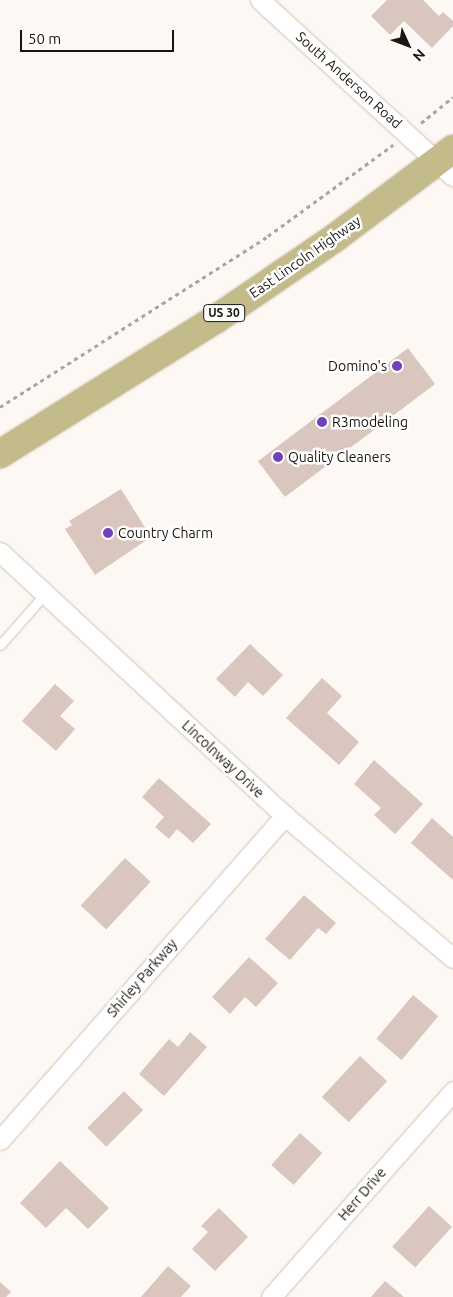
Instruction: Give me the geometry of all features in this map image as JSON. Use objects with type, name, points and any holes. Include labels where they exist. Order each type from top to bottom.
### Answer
[{"type":"main road","name":"East Lincoln Highway","points":[[0,454],[216,319],[449,162]]},
{"type":"street","name":"South Anderson Road","points":[[260,0],[449,162]]},
{"type":"street","name":"Lincolnway Drive","points":[[0,552],[285,816],[453,958]]},
{"type":"street","name":"Shirley Parkway","points":[[0,1140],[285,816]]},
{"type":"street","name":"Herr Drive","points":[[271,1297],[453,1091]]},
{"type":"lane","points":[[0,645],[45,594]]},
{"type":"path","points":[[424,120],[453,97]]},
{"type":"path","points":[[0,407],[268,236],[385,151]]},
{"type":"building","points":[[387,0],[423,0],[439,16],[443,12],[453,21],[453,26],[432,48],[404,21],[390,35],[371,16]]},
{"type":"building","points":[[408,348],[435,384],[285,497],[258,461]]},
{"type":"building","name":"Country Charm","points":[[121,489],[151,537],[95,575],[65,529],[72,525],[69,521]]},
{"type":"building","points":[[250,644],[283,675],[263,696],[248,682],[235,697],[216,679]]},
{"type":"building","points":[[322,678],[342,696],[327,713],[359,742],[339,765],[286,718]]},
{"type":"building","points":[[55,684],[74,701],[60,716],[75,729],[56,751],[22,721]]},
{"type":"building","points":[[374,760],[423,804],[395,834],[374,815],[381,808],[354,784]]},
{"type":"building","points":[[159,778],[211,824],[193,843],[177,829],[169,839],[155,827],[164,817],[142,797]]},
{"type":"building","points":[[432,818],[453,837],[453,880],[411,843]]},
{"type":"building","points":[[125,858],[151,882],[106,929],[81,906]]},
{"type":"building","points":[[304,895],[336,923],[326,934],[318,928],[290,960],[265,939]]},
{"type":"building","points":[[249,957],[278,983],[256,1007],[245,997],[230,1014],[212,997]]},
{"type":"building","points":[[413,995],[438,1016],[402,1060],[376,1039]]},
{"type":"building","points":[[190,1032],[207,1047],[164,1096],[139,1074],[169,1039],[178,1047]]},
{"type":"building","points":[[360,1056],[387,1081],[349,1122],[322,1097]]},
{"type":"building","points":[[124,1091],[143,1110],[106,1147],[87,1128]]},
{"type":"building","points":[[300,1133],[322,1153],[294,1185],[271,1165]]},
{"type":"building","points":[[60,1161],[109,1208],[88,1229],[66,1208],[46,1228],[20,1203]]},
{"type":"building","points":[[429,1206],[452,1227],[415,1268],[392,1247]]},
{"type":"building","points":[[219,1208],[248,1237],[215,1271],[192,1249],[208,1232],[201,1226]]},
{"type":"building","points":[[168,1266],[191,1286],[181,1297],[141,1297]]},
{"type":"building","points":[[385,1281],[404,1297],[371,1297]]},
{"type":"building","points":[[0,1282],[11,1292],[6,1297],[0,1297]]},
{"type":"place","name":"Domino's","points":[[397,366]]},
{"type":"place","name":"R3modeling","points":[[322,422]]},
{"type":"place","name":"Quality Cleaners","points":[[278,457]]},
{"type":"place","name":"Country Charm","points":[[108,533]]}]
